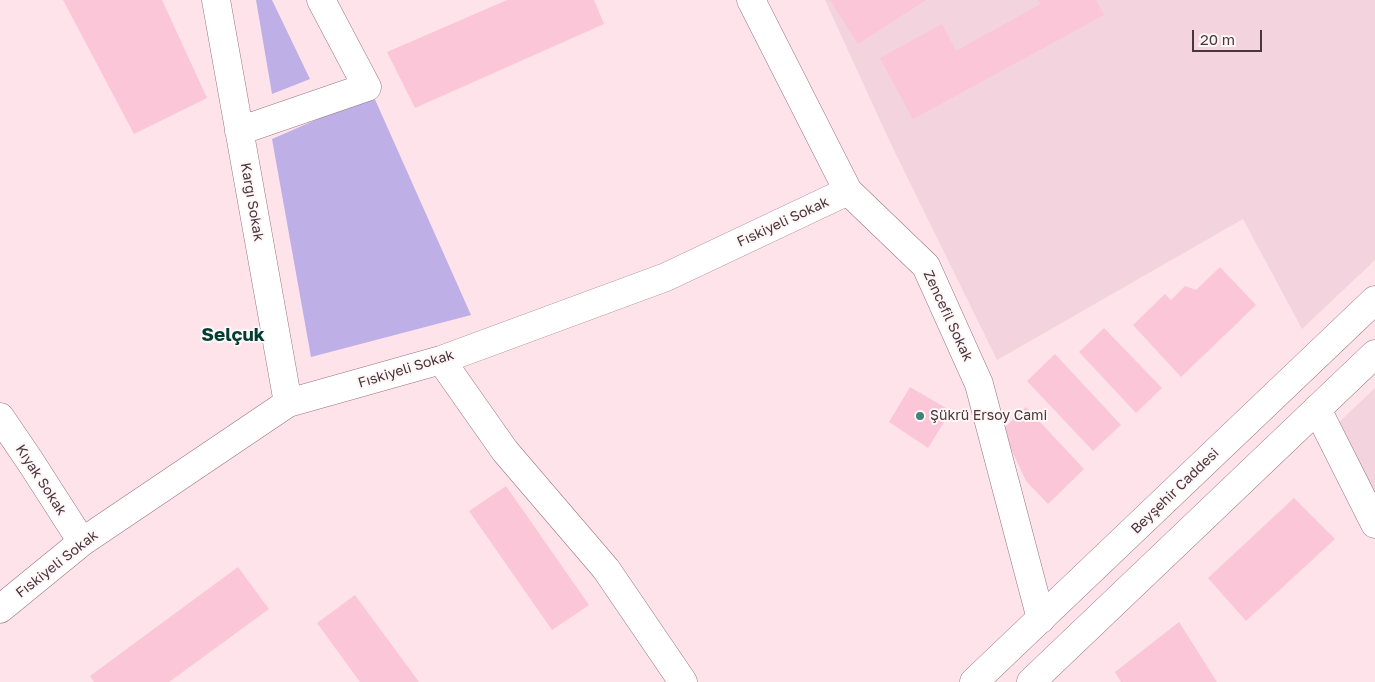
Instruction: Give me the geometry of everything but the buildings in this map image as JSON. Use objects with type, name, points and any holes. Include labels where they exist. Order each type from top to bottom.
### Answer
[{"type":"street","name":"Kargı Sokak","points":[[216,0],[288,403]]},
{"type":"street","points":[[239,132],[366,87],[321,0]]},
{"type":"street","name":"Zencefil Sokak","points":[[752,0],[848,191],[926,266],[978,384],[1041,618]]},
{"type":"street","name":"Fıskiyeli Sokak","points":[[0,609],[82,542],[288,403],[441,360],[666,277],[848,191]]},
{"type":"street","name":"Beyşehir Caddesi","points":[[974,682],[1375,300]]},
{"type":"street","points":[[1031,682],[1375,354]]},
{"type":"street","points":[[441,360],[505,451],[606,569],[683,682]]},
{"type":"street","points":[[1317,409],[1375,524]]},
{"type":"street","name":"Kıyak Sokak","points":[[0,417],[82,542]]},
{"type":"shaded area","points":[[256,0],[272,0],[310,79],[272,94]]},
{"type":"shaded area","points":[[825,0],[1375,0],[1375,260],[1302,329],[1243,219],[997,360],[890,142]]},
{"type":"shaded area","points":[[373,95],[471,315],[311,357],[272,139]]},
{"type":"shaded area","points":[[1375,388],[1375,499],[1335,426]]},
{"type":"place","name":"Şükrü Ersoy Cami","points":[[920,416]]},
{"type":"district","name":"Selçuk","points":[[233,335]]}]
